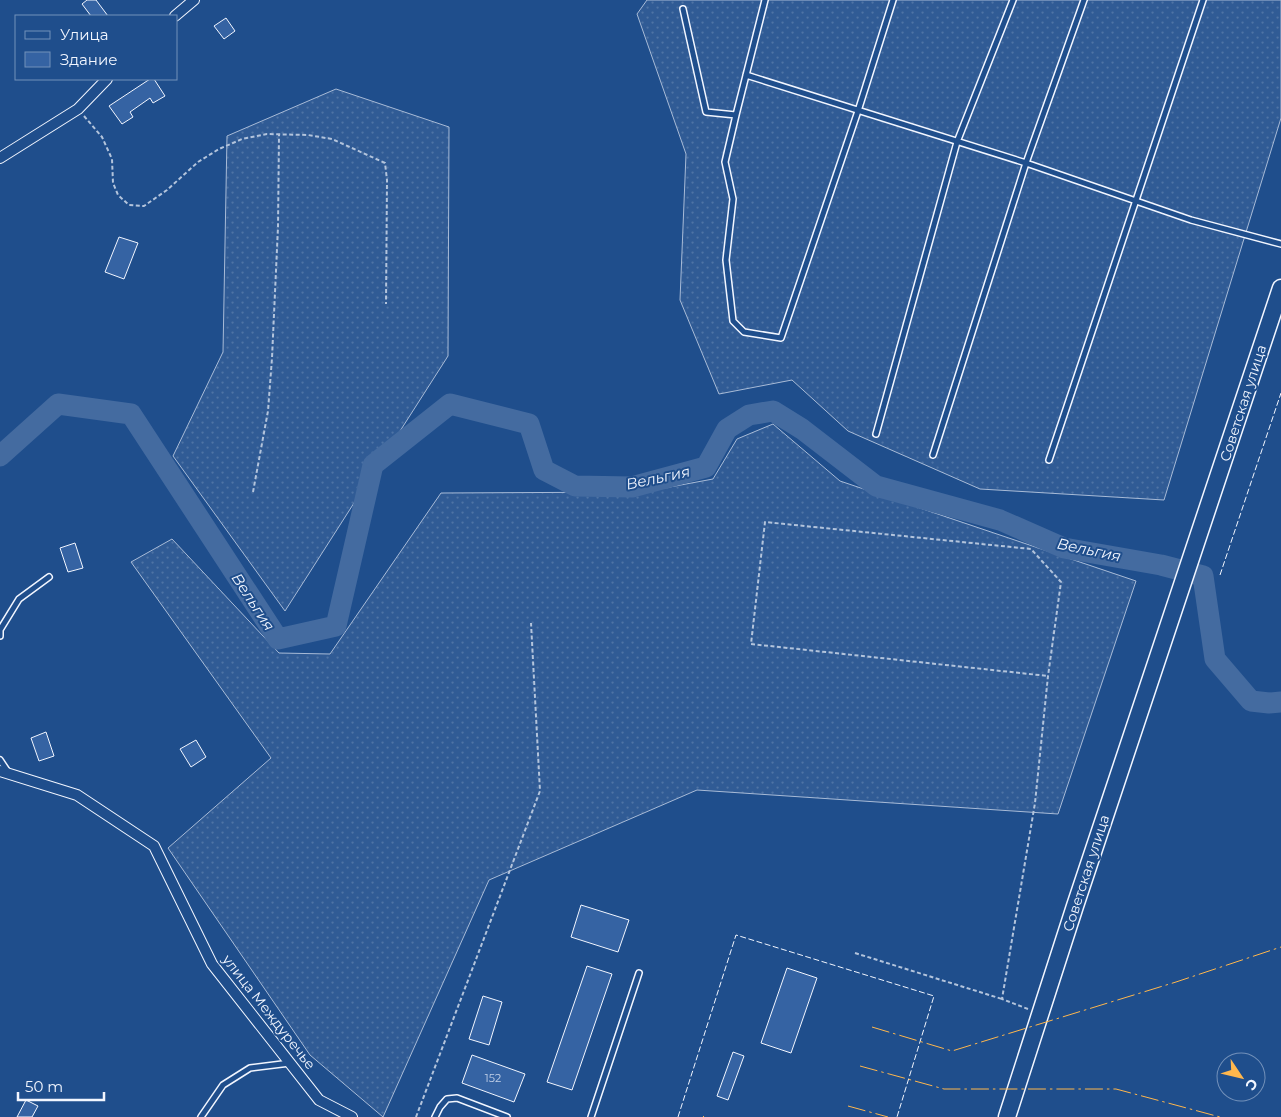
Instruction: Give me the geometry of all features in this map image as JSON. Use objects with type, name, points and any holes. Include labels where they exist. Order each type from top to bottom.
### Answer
[{"type":"main road","name":"Советская улица","points":[[1007,1117],[1281,288]]},
{"type":"street","points":[[176,15],[194,0]]},
{"type":"street","points":[[0,158],[78,109],[106,80]]},
{"type":"street","name":"улица Междуречье","points":[[5,773],[77,795],[154,846],[212,964],[319,1100],[352,1117]]},
{"type":"lane","points":[[764,0],[725,162],[733,199],[726,260],[733,321],[744,332],[782,338],[893,0]]},
{"type":"lane","points":[[876,434],[958,142],[1012,0]]},
{"type":"lane","points":[[933,455],[1026,163],[1084,0]]},
{"type":"lane","points":[[1049,460],[1203,0]]},
{"type":"lane","points":[[683,9],[706,112],[736,115]]},
{"type":"lane","points":[[746,76],[1026,163],[1191,220],[1281,244]]},
{"type":"lane","points":[[0,636],[0,630],[18,600],[49,577]]},
{"type":"lane","points":[[0,760],[5,773]]},
{"type":"lane","points":[[591,1117],[639,973]]},
{"type":"lane","points":[[201,1117],[223,1084],[250,1068],[290,1063]]},
{"type":"lane","points":[[435,1117],[447,1099],[457,1098],[506,1117]]},
{"type":"path","points":[[78,109],[102,137],[112,159],[113,183],[118,196],[129,205],[144,206],[167,190],[198,162],[219,149],[242,139],[267,134],[308,135],[332,138],[385,163],[388,180],[386,304]]},
{"type":"path","points":[[253,492],[268,411],[272,358],[278,227],[279,135]]},
{"type":"path","points":[[1002,999],[1035,803],[1048,676],[1061,582],[1031,549],[765,522],[751,644],[1048,676]]},
{"type":"path","points":[[416,1117],[540,791],[531,623]]},
{"type":"path","points":[[855,953],[1002,999],[1040,1013]]},
{"type":"shaded area","points":[[647,0],[1281,0],[1281,118],[1164,500],[980,489],[848,431],[792,380],[719,394],[680,300],[686,154],[637,14]]},
{"type":"shaded area","points":[[336,89],[449,127],[448,356],[285,611],[173,456],[223,352],[227,136]]},
{"type":"shaded area","points":[[773,424],[840,481],[1136,581],[1058,814],[697,790],[489,880],[383,1117],[310,1055],[168,848],[271,758],[131,562],[172,539],[279,653],[330,654],[441,493],[643,492],[713,479],[737,439]]},
{"type":"building","points":[[87,0],[96,0],[107,15],[90,15],[82,4]]},
{"type":"building","points":[[226,18],[235,31],[224,39],[214,26]]},
{"type":"building","points":[[148,80],[155,80],[165,96],[153,103],[150,98],[130,112],[133,117],[122,124],[109,106]]},
{"type":"building","points":[[119,237],[138,243],[124,279],[105,272]]},
{"type":"building","points":[[75,543],[83,568],[68,572],[60,548]]},
{"type":"building","points":[[46,732],[54,756],[39,761],[31,738]]},
{"type":"building","points":[[196,740],[206,757],[191,767],[180,749]]},
{"type":"building","points":[[581,905],[629,920],[618,952],[571,937]]},
{"type":"building","points":[[587,966],[612,974],[572,1090],[547,1082]]},
{"type":"building","points":[[787,968],[817,978],[791,1053],[761,1043]]},
{"type":"building","points":[[483,996],[502,1002],[489,1045],[469,1039]]},
{"type":"building","points":[[733,1052],[744,1056],[728,1100],[717,1096]]},
{"type":"building","points":[[472,1055],[525,1074],[514,1102],[462,1083]]},
{"type":"building","points":[[26,1100],[38,1106],[32,1117],[17,1117]]},
{"type":"waterway","name":"Вельгия","points":[[0,456],[58,404],[131,414],[278,639],[336,626],[373,465],[450,404],[529,424],[544,470],[575,486],[632,487],[706,467],[727,429],[749,415],[773,411],[802,429],[876,486],[1000,520],[1064,548],[1161,565],[1203,576],[1215,659],[1251,701],[1281,702]]},
{"type":"fence","points":[[1220,575],[1281,393]]},
{"type":"fence","points":[[678,1117],[736,935],[934,996],[897,1117]]},
{"type":"power","points":[[872,1027],[952,1051],[1176,982],[1281,947]]},
{"type":"power","points":[[860,1066],[944,1089],[1116,1089],[1220,1117]]},
{"type":"power","points":[[848,1106],[888,1117]]}]
